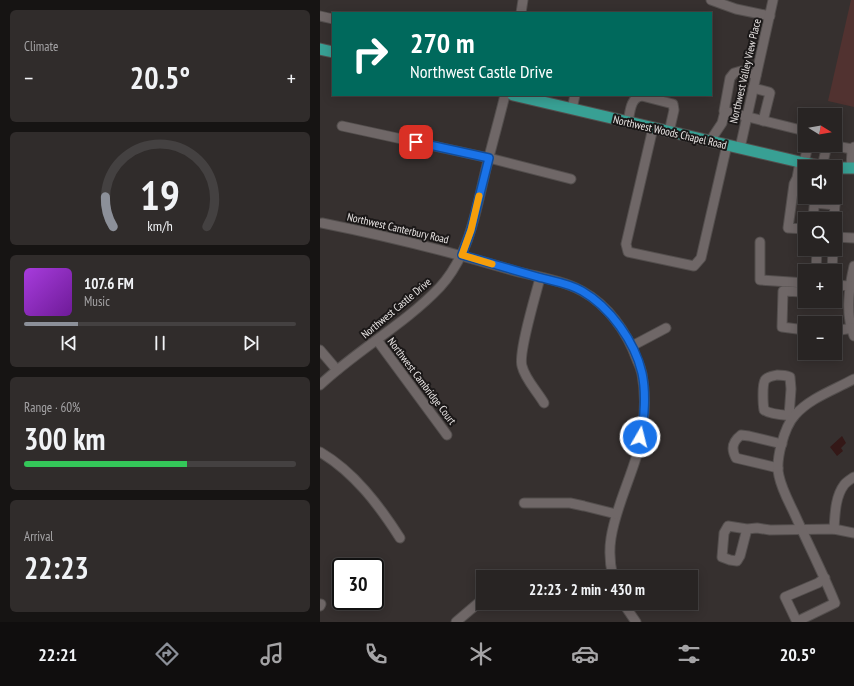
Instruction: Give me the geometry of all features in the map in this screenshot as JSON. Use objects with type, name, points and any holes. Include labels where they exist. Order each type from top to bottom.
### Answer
[{"type":"main road","points":[[320,49],[332,52]]},
{"type":"main road","name":"Northwest Woods Chapel Road","points":[[517,96],[798,162]]},
{"type":"street","points":[[521,12],[523,0]]},
{"type":"street","points":[[711,0],[736,9],[770,16]]},
{"type":"street","name":"Northwest Valley View Place","points":[[740,148],[773,0]]},
{"type":"street","points":[[320,16],[332,19]]},
{"type":"street","points":[[756,75],[739,71],[732,75],[723,108],[724,111],[798,129]]},
{"type":"street","points":[[753,88],[770,93],[763,121]]},
{"type":"street","name":"Northwest Castle Drive","points":[[320,385],[428,299],[451,273],[462,255],[471,230],[505,96]]},
{"type":"street","points":[[572,109],[575,96]]},
{"type":"street","points":[[628,122],[635,97],[649,97],[673,104],[674,110],[669,132]]},
{"type":"street","points":[[710,141],[722,124],[726,112]]},
{"type":"street","points":[[342,126],[489,158],[571,179]]},
{"type":"street","points":[[653,128],[626,244],[628,252],[694,266],[698,262],[701,258],[727,145]]},
{"type":"street","points":[[842,147],[853,148],[852,168]]},
{"type":"street","points":[[798,183],[794,184],[788,228],[798,229]]},
{"type":"street","points":[[834,212],[835,204]]},
{"type":"street","name":"Northwest Canterbury Road","points":[[322,223],[462,255],[557,282],[581,290],[592,298],[616,321],[632,346],[642,373],[643,426],[634,465],[616,514],[610,539],[611,570]]},
{"type":"street","points":[[842,237],[854,238]]},
{"type":"street","points":[[760,242],[760,280],[798,283]]},
{"type":"street","points":[[842,331],[853,332],[851,291],[854,266]]},
{"type":"street","points":[[540,278],[522,351],[521,365],[544,403]]},
{"type":"street","points":[[798,292],[783,291],[782,328],[798,329]]},
{"type":"street","points":[[632,346],[666,328]]},
{"type":"street","name":"Northwest Cambridge Court","points":[[377,340],[447,435]]},
{"type":"street","points":[[320,350],[337,370]]},
{"type":"street","points":[[825,578],[818,583],[785,597],[796,620],[800,620],[835,603],[825,578],[783,492],[778,474],[782,444],[791,416],[790,377],[785,375],[769,377],[765,380],[764,384],[764,410],[791,416],[812,400],[854,380]]},
{"type":"street","points":[[778,468],[736,458],[732,451],[733,444],[736,438],[741,435],[782,444]]},
{"type":"street","points":[[320,452],[344,468],[354,478],[391,524],[400,538]]},
{"type":"street","points":[[834,529],[836,506],[840,494],[844,484],[854,477]]},
{"type":"street","points":[[524,503],[570,503],[616,514]]},
{"type":"street","points":[[747,529],[834,529],[854,533]]},
{"type":"street","points":[[456,622],[476,605]]},
{"type":"street","points":[[628,610],[636,622]]},
{"type":"shaded area","points":[[851,0],[854,0],[854,107],[828,101]]},
{"type":"shaded area","points":[[842,436],[846,443],[841,448],[843,451],[837,456],[830,447]]},
{"type":"slow traffic","points":[[479,196],[471,230],[462,255],[492,264]]},
{"type":"route","points":[[416,142],[489,158],[471,230],[462,255],[581,290],[603,307],[616,321],[632,346],[642,373],[644,408],[643,426],[640,437]]}]
